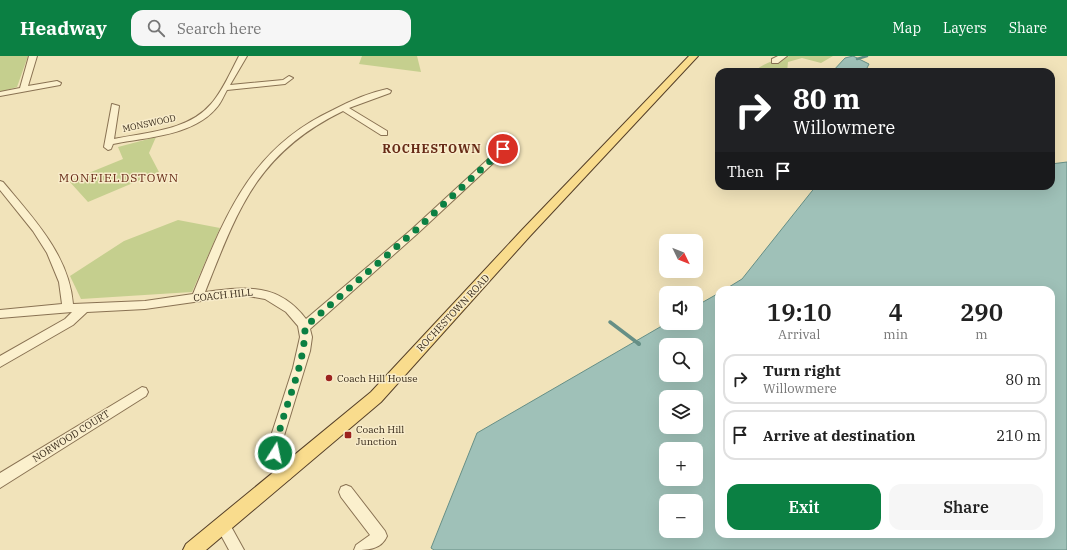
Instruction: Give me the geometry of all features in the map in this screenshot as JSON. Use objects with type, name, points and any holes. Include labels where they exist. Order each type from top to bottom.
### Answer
[{"type":"main road","name":"ROCHESTOWN ROAD","points":[[192,550],[223,526],[376,397],[526,233],[694,56]]},
{"type":"street","points":[[23,89],[33,56]]},
{"type":"street","name":"MONSWOOD","points":[[115,106],[109,144],[170,130],[188,124],[204,115],[215,105],[243,56]]},
{"type":"street","points":[[775,61],[782,56]]},
{"type":"street","points":[[225,88],[285,82],[289,78]]},
{"type":"street","points":[[0,94],[57,84]]},
{"type":"street","points":[[197,298],[233,213],[257,174],[278,149],[298,134],[344,108],[387,92]]},
{"type":"street","points":[[344,108],[384,133]]},
{"type":"street","points":[[285,474],[275,453],[277,437],[304,347],[305,327],[417,229],[512,142]]},
{"type":"street","points":[[0,184],[37,229],[55,260],[63,278],[68,308]]},
{"type":"street","name":"COACH HILL","points":[[0,314],[68,308],[145,305],[244,291],[259,292],[281,301],[294,313],[305,327]]},
{"type":"street","points":[[0,362],[69,322],[84,308]]},
{"type":"street","name":"NORWOOD COURT","points":[[0,481],[142,392]]},
{"type":"street","points":[[346,492],[380,536],[361,550]]},
{"type":"street","points":[[223,526],[237,550]]},
{"type":"green space","points":[[0,56],[28,56],[17,87],[0,92]]},
{"type":"green space","points":[[362,56],[417,56],[421,72],[359,64]]},
{"type":"green space","points":[[789,56],[833,56],[821,63],[802,58],[788,62],[787,68],[759,68],[775,60]]},
{"type":"green space","points":[[156,137],[149,153],[159,172],[88,202],[69,181],[123,159],[118,147]]},
{"type":"green space","points":[[178,220],[220,228],[192,292],[81,299],[70,276],[124,241]]},
{"type":"water","points":[[853,56],[869,64],[867,68],[836,68],[845,58]]},
{"type":"water","points":[[1067,162],[1067,550],[434,550],[431,548],[477,433],[659,328],[659,330],[703,330],[703,302],[715,295],[715,538],[1055,538],[1055,286],[731,286],[742,279],[813,190],[1055,190],[1055,164]]},
{"type":"waterway","points":[[857,59],[867,56]]},
{"type":"waterway","points":[[610,322],[639,344],[638,343]]},
{"type":"place","name":"Coach Hill House","points":[[329,378]]},
{"type":"place","name":"Coach Hill Junction","points":[[348,435]]},
{"type":"district","name":"ROCHESTOWN","points":[[432,148]]},
{"type":"district","name":"MONFIELDSTOWN","points":[[119,177]]},
{"type":"route","points":[[275,453],[277,437],[304,347],[305,327],[417,229],[503,149]]}]
